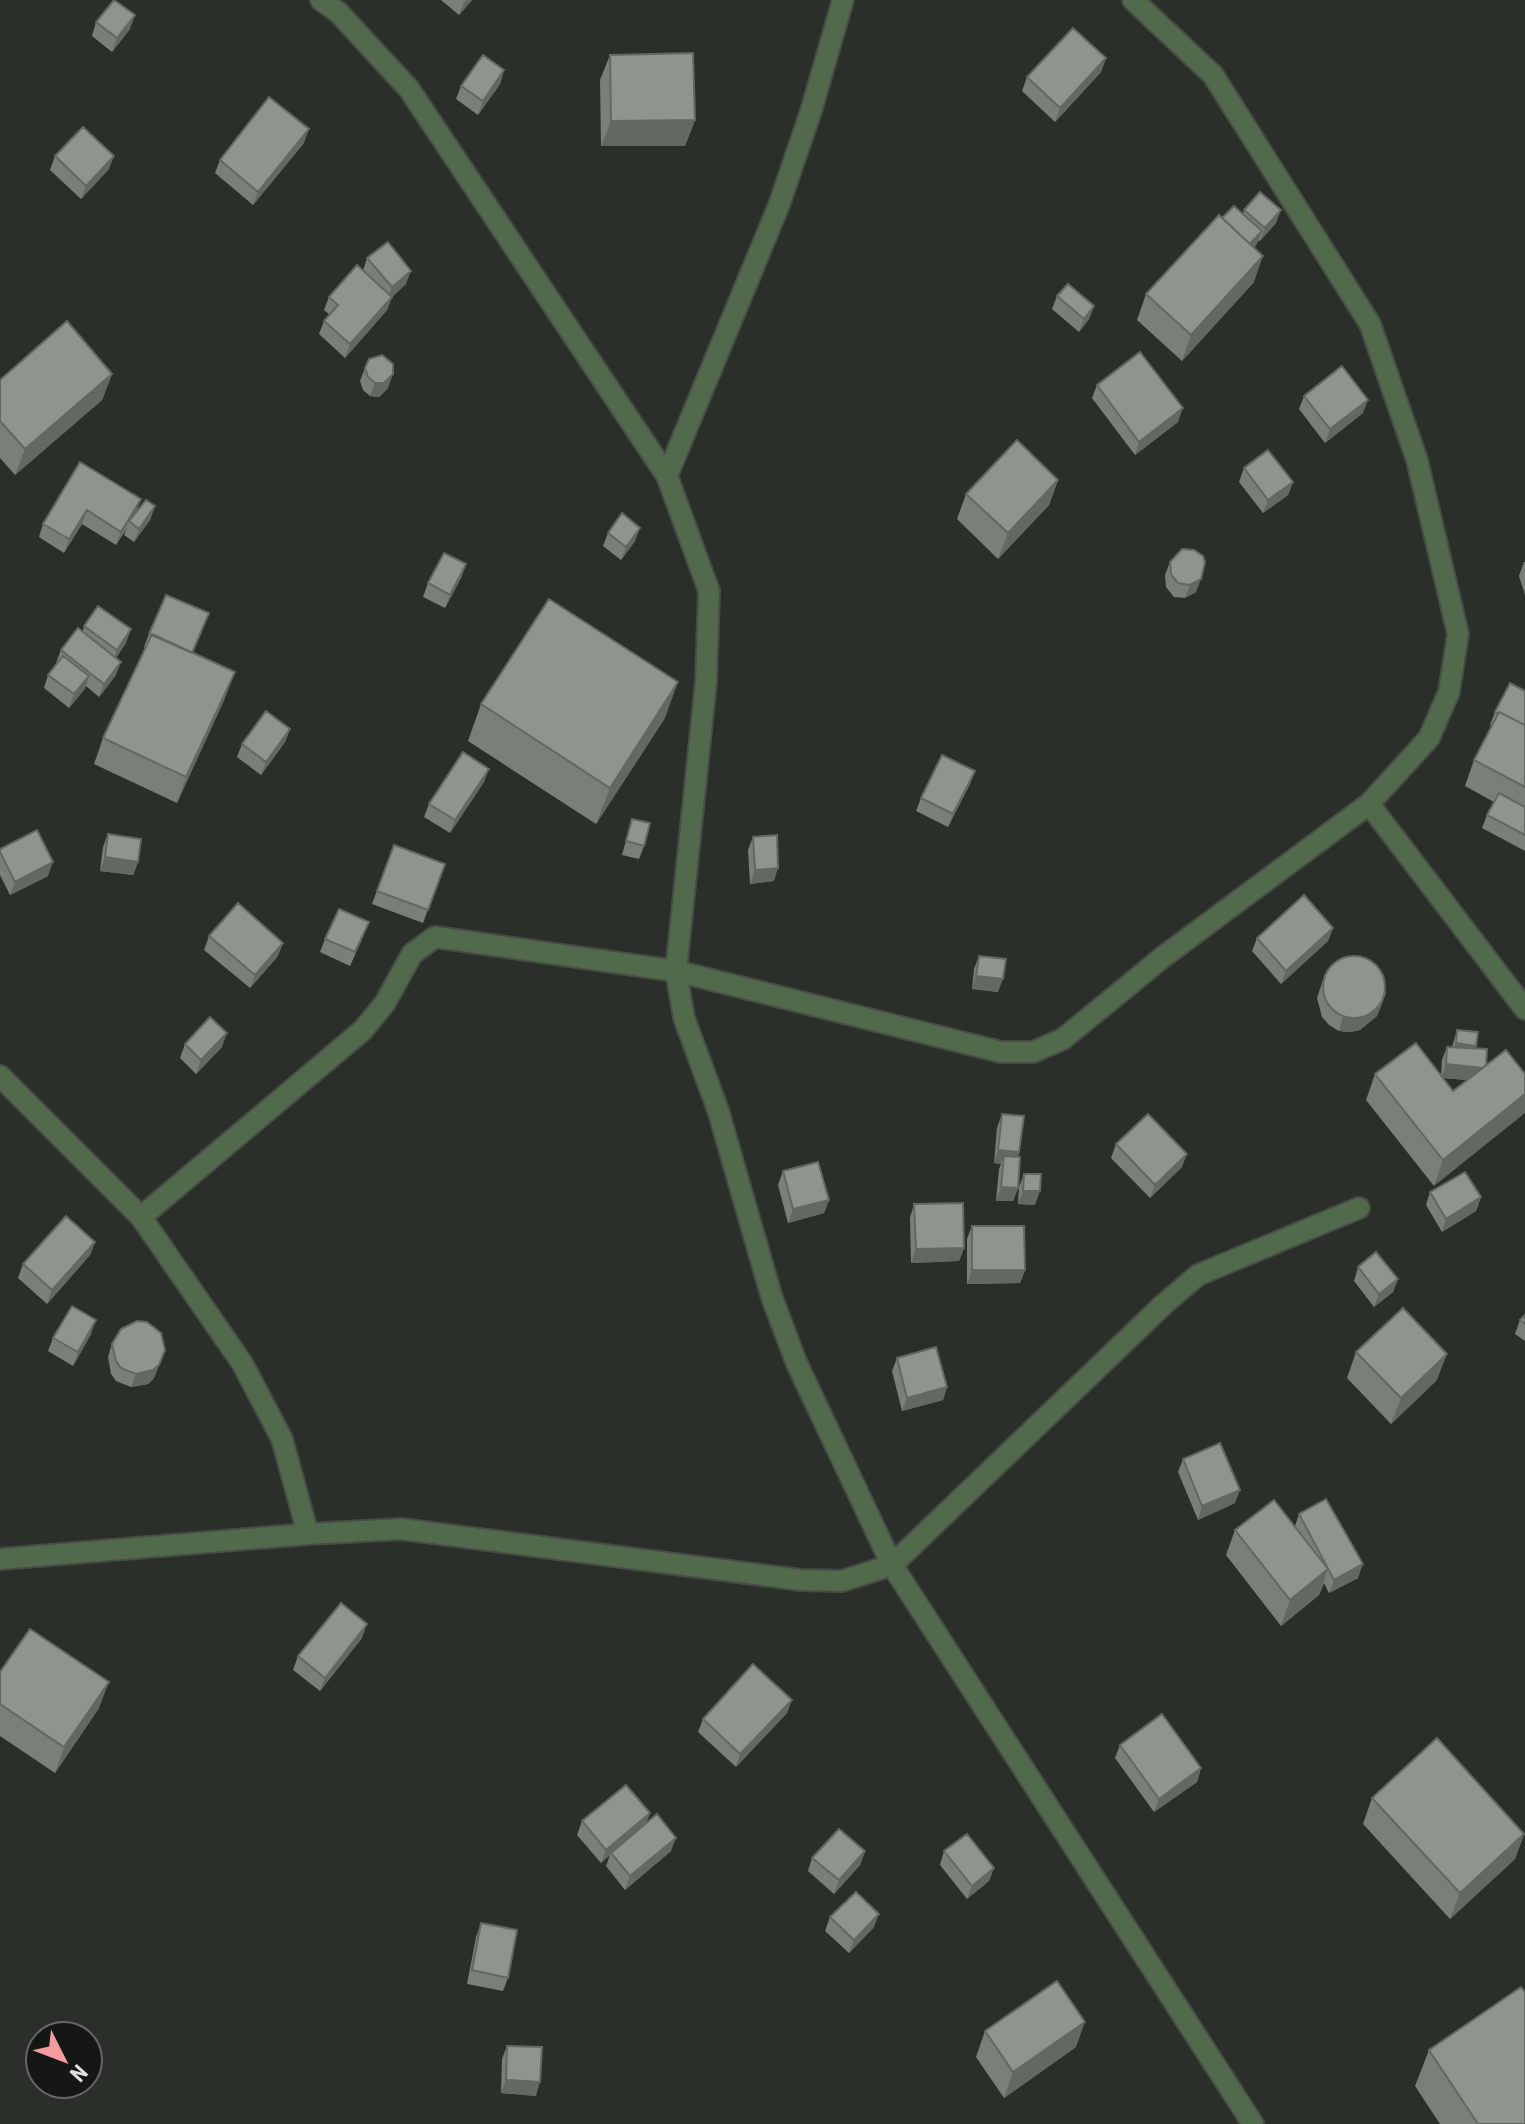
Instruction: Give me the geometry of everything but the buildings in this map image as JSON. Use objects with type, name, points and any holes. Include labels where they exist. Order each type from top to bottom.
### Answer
[{"type":"street","points":[[321,0],[338,12],[409,89],[667,476],[709,591],[706,682],[676,971],[684,1018],[718,1110],[772,1298],[797,1364],[892,1565],[1253,2124]]},
{"type":"street","points":[[667,476],[779,205],[811,111],[843,0]]},
{"type":"street","points":[[141,1217],[363,1030],[385,1003],[412,954],[435,937],[676,971],[1001,1052],[1033,1052],[1063,1039],[1163,957],[1369,804],[1429,738],[1449,692],[1458,634],[1417,460],[1370,324],[1213,75],[1133,0]]},
{"type":"street","points":[[1369,804],[1525,1009]]},
{"type":"street","points":[[0,1076],[141,1217],[242,1363],[282,1439],[308,1534]]},
{"type":"street","points":[[0,1559],[401,1529],[801,1580],[842,1581],[892,1565],[1198,1275],[1359,1208]]}]
